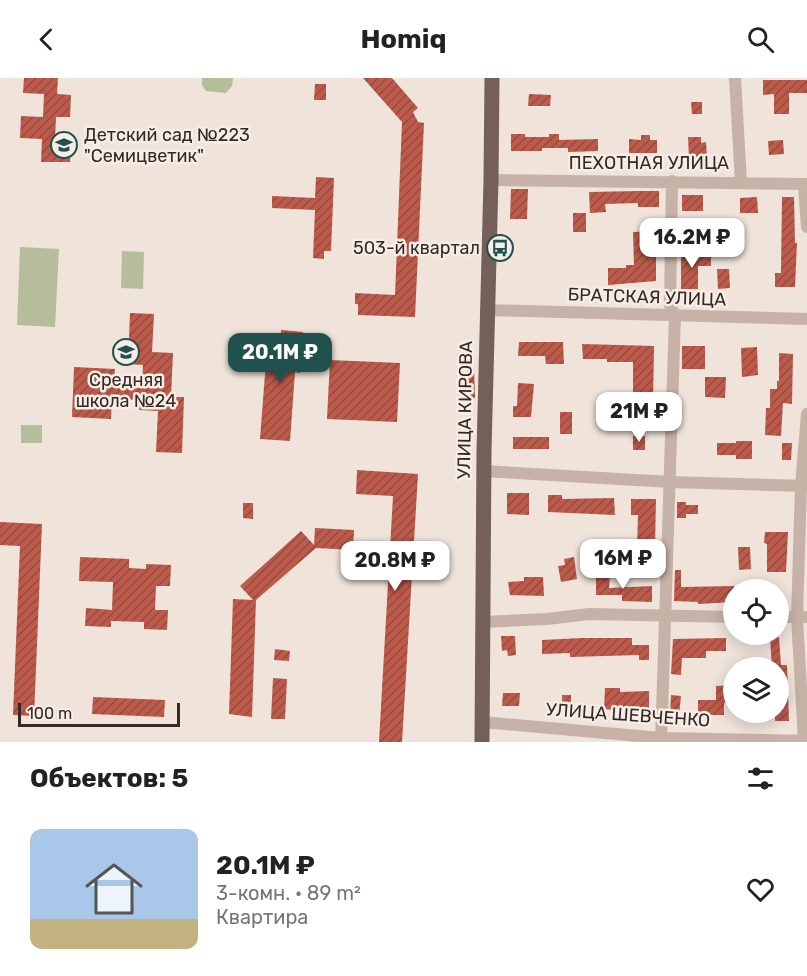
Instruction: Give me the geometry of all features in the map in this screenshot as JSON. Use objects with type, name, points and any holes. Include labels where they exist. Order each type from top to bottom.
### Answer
[{"type":"main road","name":"УЛИЦА КИРОВА","points":[[482,742],[483,471],[492,78]]},
{"type":"street","points":[[735,78],[741,182]]},
{"type":"street","name":"ПЕХОТНАЯ УЛИЦА","points":[[491,180],[805,184]]},
{"type":"street","points":[[661,740],[675,316],[670,305],[672,181]]},
{"type":"street","points":[[805,184],[807,226]]},
{"type":"street","name":"БРАТСКАЯ УЛИЦА","points":[[486,310],[807,319]]},
{"type":"street","points":[[805,742],[802,617],[807,414]]},
{"type":"street","points":[[483,471],[670,482],[804,485]]},
{"type":"street","points":[[482,622],[547,619],[589,614],[723,617]]},
{"type":"street","name":"УЛИЦА ШЕВЧЕНКО","points":[[482,722],[661,740],[805,742]]},
{"type":"green space","points":[[202,78],[233,78],[232,86],[226,93],[206,91],[202,85]]},
{"type":"green space","points":[[20,247],[59,249],[55,327],[17,325]]},
{"type":"green space","points":[[122,251],[144,252],[143,289],[121,288]]},
{"type":"green space","points":[[21,425],[42,425],[42,443],[21,443]]},
{"type":"building","points":[[24,78],[58,78],[57,94],[71,95],[70,117],[56,117],[55,139],[71,140],[70,162],[41,162],[42,139],[20,138],[21,116],[43,117],[44,94],[23,93]]},
{"type":"building","points":[[363,78],[392,78],[418,108],[413,112],[418,122],[424,123],[415,317],[358,315],[358,304],[355,304],[355,293],[395,295],[402,122]]},
{"type":"building","points":[[763,80],[807,80],[807,93],[789,93],[789,114],[774,114],[774,94],[763,95]]},
{"type":"building","points":[[315,84],[326,84],[326,100],[314,100]]},
{"type":"building","points":[[529,94],[551,95],[550,106],[528,106]]},
{"type":"building","points":[[691,102],[702,102],[702,114],[692,114]]},
{"type":"building","points":[[511,134],[525,134],[525,137],[549,137],[549,134],[559,134],[559,140],[598,139],[598,151],[568,152],[568,148],[542,148],[542,151],[511,151]]},
{"type":"building","points":[[641,135],[650,135],[650,140],[657,140],[657,153],[629,153],[629,139],[641,140]]},
{"type":"building","points":[[688,137],[701,137],[701,143],[706,142],[707,157],[689,158]]},
{"type":"building","points":[[783,140],[784,154],[769,155],[768,141]]},
{"type":"building","points":[[316,177],[334,178],[331,251],[324,251],[324,259],[313,258],[315,210],[272,208],[272,196],[315,198]]},
{"type":"building","points":[[511,189],[528,189],[527,219],[510,219]]},
{"type":"building","points":[[659,191],[659,207],[638,207],[638,203],[605,204],[606,212],[590,213],[589,192]]},
{"type":"building","points":[[682,195],[703,195],[703,211],[682,211]]},
{"type":"building","points":[[757,197],[758,213],[740,213],[740,198]]},
{"type":"building","points":[[782,197],[794,197],[795,243],[797,243],[795,287],[775,287],[775,273],[781,273]]},
{"type":"building","points":[[573,213],[586,213],[586,232],[573,232]]},
{"type":"building","points":[[660,231],[660,250],[656,250],[656,281],[608,285],[608,268],[626,268],[626,265],[634,265],[633,232]]},
{"type":"building","points":[[681,254],[711,255],[711,266],[698,266],[698,289],[681,289]]},
{"type":"building","points":[[717,269],[729,269],[730,288],[718,289]]},
{"type":"building","points":[[130,313],[154,314],[152,352],[173,353],[171,397],[184,397],[182,453],[156,452],[158,411],[139,410],[140,400],[112,399],[111,419],[72,417],[74,367],[115,369],[114,387],[142,388],[143,365],[128,364]]},
{"type":"building","points":[[281,330],[303,332],[300,373],[295,372],[290,441],[260,439],[268,335],[281,336]]},
{"type":"building","points":[[519,342],[563,342],[564,364],[546,364],[545,356],[518,356]]},
{"type":"building","points":[[582,344],[654,346],[653,402],[633,402],[633,362],[583,359]]},
{"type":"building","points":[[682,346],[705,346],[705,369],[682,369]]},
{"type":"building","points":[[757,347],[758,375],[742,377],[741,348]]},
{"type":"building","points":[[779,353],[793,354],[792,404],[783,403],[781,436],[765,435],[766,408],[770,408],[770,389],[777,389],[777,381],[779,381]]},
{"type":"building","points":[[330,360],[400,363],[397,422],[327,419]]},
{"type":"building","points":[[467,368],[474,368],[475,398],[466,398]]},
{"type":"building","points":[[705,377],[726,377],[725,398],[705,397]]},
{"type":"building","points":[[518,383],[534,384],[531,417],[513,417],[513,406],[517,406]]},
{"type":"building","points":[[560,412],[572,412],[572,434],[560,434]]},
{"type":"building","points":[[633,436],[645,436],[645,450],[633,450]]},
{"type":"building","points":[[513,437],[549,437],[549,449],[513,449]]},
{"type":"building","points":[[736,441],[752,441],[752,459],[736,459],[736,455],[717,455],[717,443],[736,443]]},
{"type":"building","points":[[782,443],[792,443],[791,460],[782,460]]},
{"type":"building","points":[[357,470],[418,474],[402,742],[379,742],[393,496],[356,494]]},
{"type":"building","points":[[507,493],[529,493],[529,515],[507,514]]},
{"type":"building","points":[[548,495],[562,495],[562,499],[614,498],[615,515],[548,512]]},
{"type":"building","points":[[631,499],[656,499],[655,547],[637,546],[638,515],[631,515]]},
{"type":"building","points":[[677,502],[698,505],[698,514],[686,514],[686,518],[677,518]]},
{"type":"building","points":[[243,503],[253,503],[253,519],[243,518]]},
{"type":"building","points":[[0,522],[42,524],[34,716],[13,715],[20,546],[0,545]]},
{"type":"building","points":[[315,528],[354,530],[353,550],[316,548],[256,600],[252,717],[229,714],[233,599],[253,600],[240,586],[301,531],[314,545]]},
{"type":"building","points":[[765,532],[788,532],[786,572],[767,572]]},
{"type":"building","points":[[738,547],[750,547],[751,569],[739,570]]},
{"type":"building","points":[[80,557],[129,559],[129,568],[146,569],[146,564],[171,565],[170,586],[156,586],[155,610],[168,610],[167,630],[144,629],[144,622],[111,621],[111,627],[85,626],[86,608],[112,610],[113,582],[79,581]]},
{"type":"building","points":[[574,557],[577,579],[561,582],[558,566],[565,565],[564,559]]},
{"type":"building","points":[[675,570],[681,570],[681,587],[723,586],[723,603],[698,604],[698,602],[674,601]]},
{"type":"building","points":[[596,574],[610,574],[609,588],[652,586],[652,602],[622,601],[622,595],[596,595]]},
{"type":"building","points":[[524,577],[543,577],[544,596],[510,595],[508,582],[524,581]]},
{"type":"building","points":[[501,636],[515,636],[516,655],[508,656],[507,650],[502,651]]},
{"type":"building","points":[[632,638],[632,645],[649,645],[649,660],[639,660],[639,655],[570,657],[570,653],[542,654],[542,640]]},
{"type":"building","points":[[723,638],[726,651],[706,651],[706,658],[682,658],[681,675],[671,674],[673,639]]},
{"type":"building","points":[[770,645],[780,645],[780,657],[771,657]]},
{"type":"building","points":[[275,649],[290,651],[289,661],[274,660]]},
{"type":"building","points":[[273,678],[287,679],[285,719],[271,719]]},
{"type":"building","points":[[716,686],[723,686],[723,715],[698,715],[698,700],[716,700]]},
{"type":"building","points":[[605,688],[620,688],[620,692],[649,691],[649,713],[604,709]]},
{"type":"building","points":[[503,693],[520,693],[519,706],[502,706]]},
{"type":"building","points":[[562,695],[571,695],[571,710],[562,710]]},
{"type":"building","points":[[671,695],[681,696],[679,716],[670,715]]},
{"type":"building","points":[[93,697],[165,700],[164,717],[92,714]]},
{"type":"place","name":"Детский сад №223 \"Семицветик\"","points":[[64,145]]},
{"type":"place","name":"503-й квартал","points":[[500,248]]},
{"type":"place","name":"Средняя школа №24","points":[[126,352]]}]
